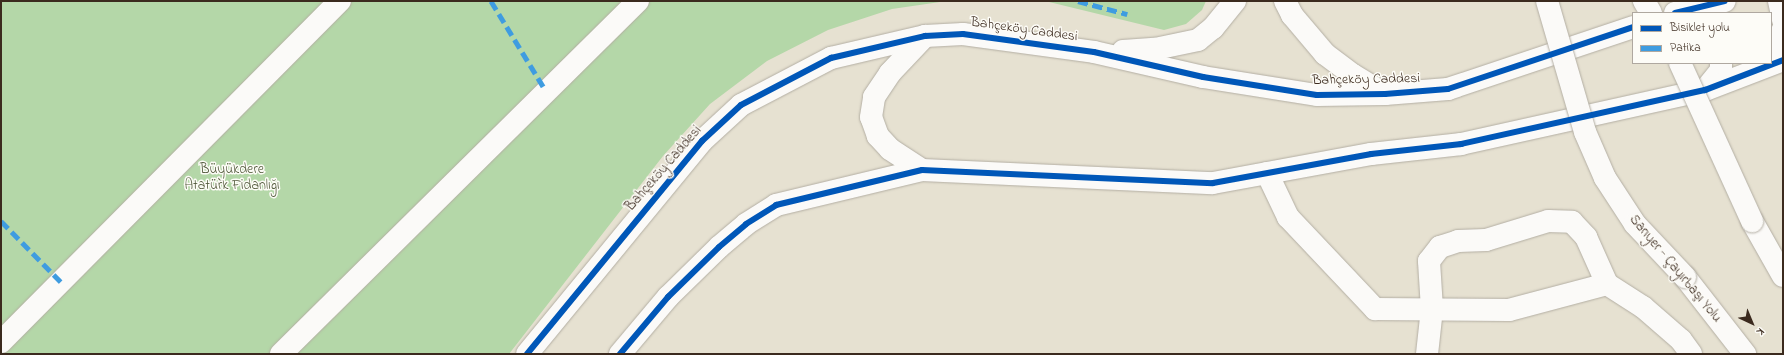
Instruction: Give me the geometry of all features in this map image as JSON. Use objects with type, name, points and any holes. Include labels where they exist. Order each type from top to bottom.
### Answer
[{"type":"main road","points":[[1,342],[340,1]]},
{"type":"main road","points":[[281,354],[638,1]]},
{"type":"main road","points":[[1094,52],[1155,49],[1198,40],[1213,28],[1235,1]]},
{"type":"main road","points":[[1285,1],[1292,15],[1325,54],[1353,75],[1385,94]]},
{"type":"main road","name":"Sarıyer - Çayırbaşı Yolu","points":[[1548,1],[1585,132],[1605,178],[1635,224],[1685,277],[1745,354]]},
{"type":"main road","points":[[1644,1],[1650,12]]},
{"type":"main road","points":[[1686,11],[1725,1]]},
{"type":"main road","points":[[1779,1],[1783,20]]},
{"type":"main road","name":"Bahçeköy Caddesi","points":[[526,354],[702,141],[741,105],[785,80],[831,58],[925,36],[963,34],[998,36],[1094,52],[1203,77],[1317,95],[1385,94],[1448,89],[1632,28]]},
{"type":"main road","points":[[1772,49],[1783,29]]},
{"type":"main road","points":[[922,170],[890,149],[878,136],[871,117],[874,97],[890,73],[925,36]]},
{"type":"main road","points":[[1772,61],[1783,60]]},
{"type":"main road","points":[[1680,64],[1752,221],[1783,276]]},
{"type":"main road","points":[[1705,90],[1721,70],[1721,64]]},
{"type":"main road","points":[[620,354],[668,298],[746,224],[776,206],[922,170],[1213,183],[1371,154],[1461,144],[1705,90],[1761,64]]},
{"type":"main road","points":[[1267,173],[1288,216],[1375,309],[1509,310],[1607,284]]},
{"type":"main road","points":[[1427,354],[1432,309],[1429,261],[1440,247],[1458,241],[1486,240],[1548,221],[1572,222],[1586,236],[1607,284],[1643,307],[1681,340],[1691,354]]},
{"type":"green space","name":"Büyükdere Atatürk Fidanlığı","points":[[1,1],[947,1],[892,9],[828,30],[767,61],[710,104],[663,156],[509,354],[1,354]]},
{"type":"green space","points":[[1045,1],[1206,1],[1202,10],[1186,24],[1164,30]]},
{"type":"marked path","points":[[491,1],[546,91]]},
{"type":"marked path","points":[[1078,1],[1127,14]]},
{"type":"marked path","points":[[1,221],[61,282]]},
{"type":"cycle path","points":[[1679,12],[1725,1]]},
{"type":"cycle path","points":[[527,354],[702,141],[741,105],[831,58],[925,36],[963,34],[1094,52],[1203,77],[1317,95],[1385,94],[1448,89],[1632,27]]},
{"type":"cycle path","points":[[620,354],[668,297],[719,247],[746,224],[776,205],[922,170],[1213,183],[1371,154],[1461,144],[1705,90],[1783,60]]}]
